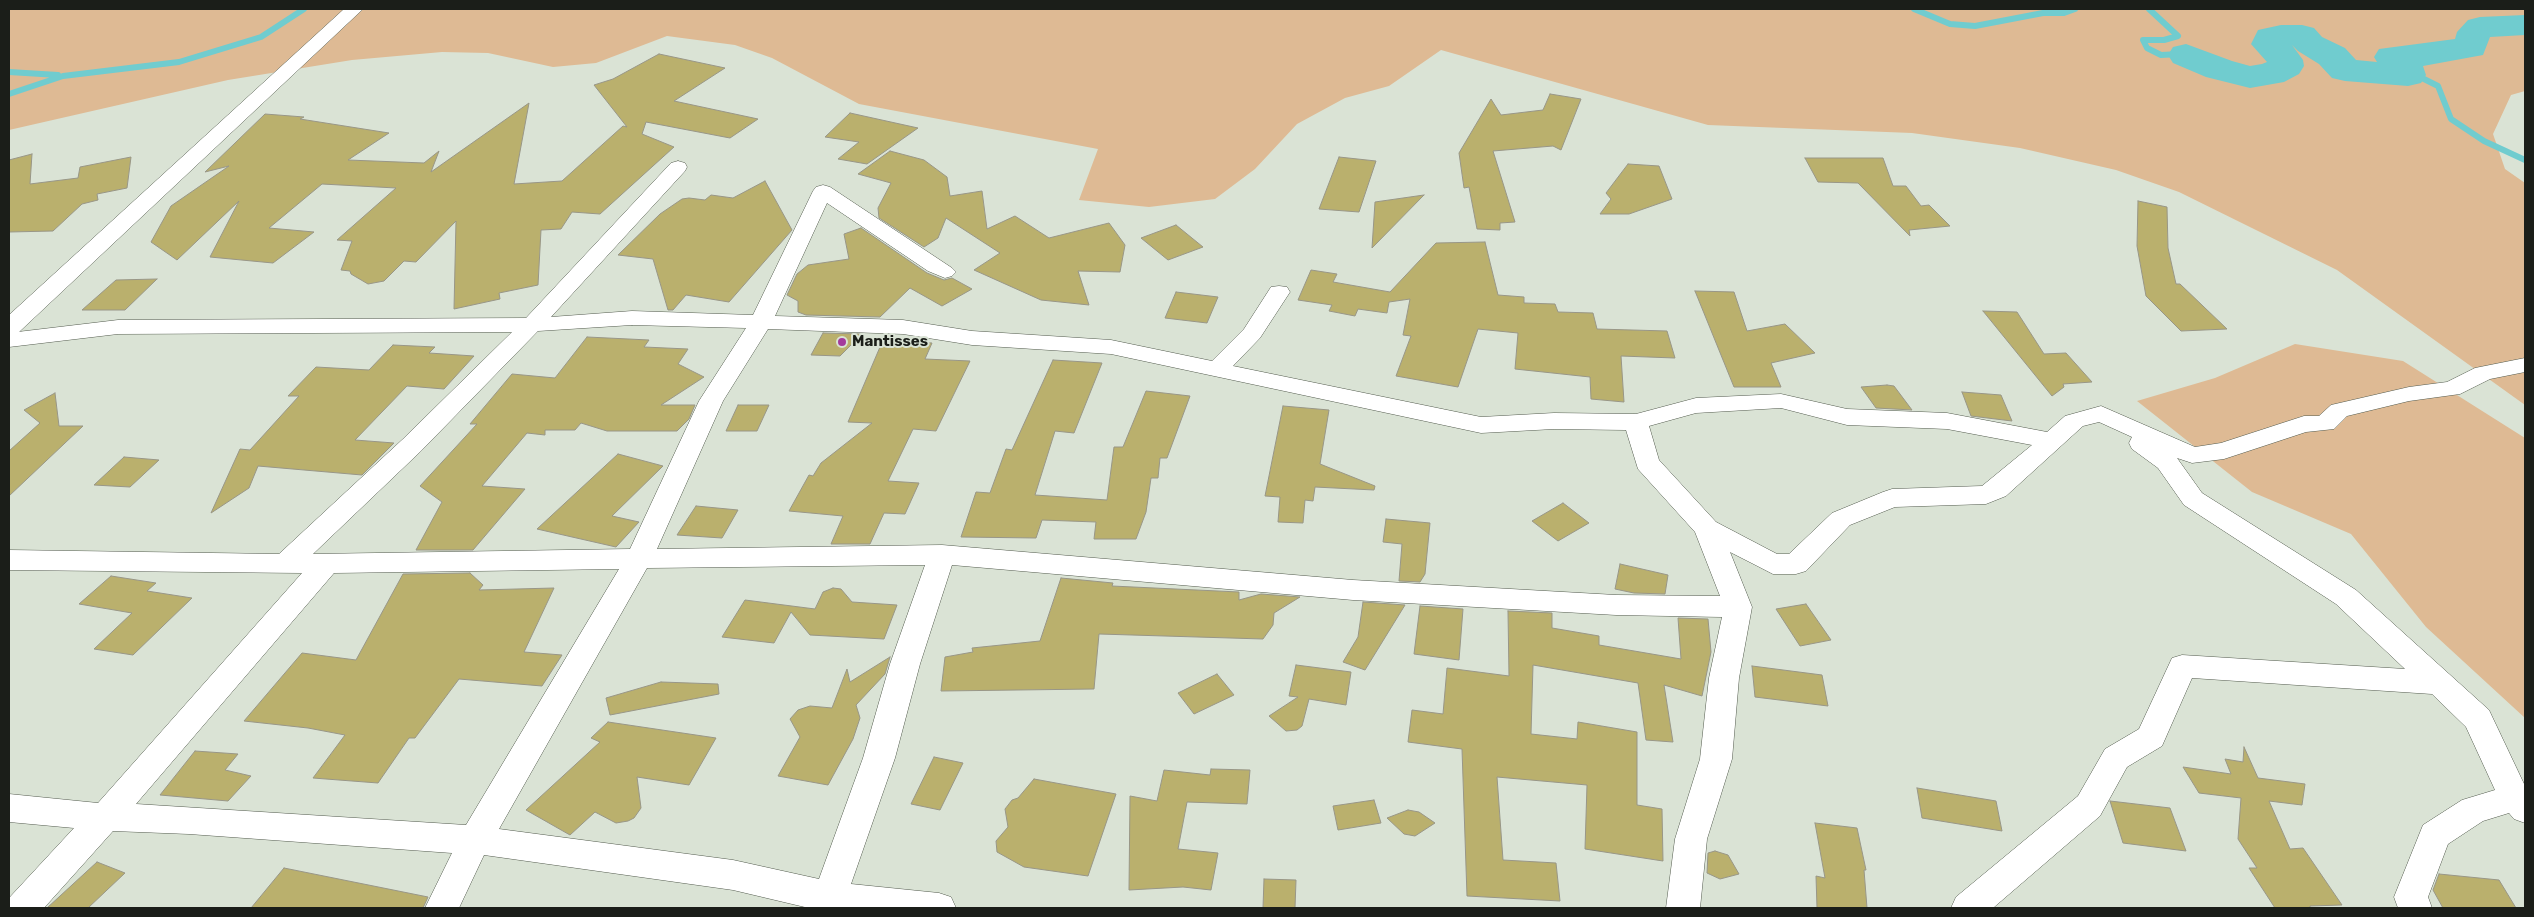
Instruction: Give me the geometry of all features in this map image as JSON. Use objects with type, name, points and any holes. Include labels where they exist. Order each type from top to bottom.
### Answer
[{"type":"street","points":[[9,328],[354,9]]},
{"type":"street","points":[[285,564],[412,445],[532,325],[678,168]]},
{"type":"street","points":[[442,908],[475,840],[639,559],[711,401],[761,322],[823,191],[934,267],[945,272]]},
{"type":"street","points":[[1216,370],[1252,333],[1279,292]]},
{"type":"street","points":[[9,340],[118,327],[532,325],[632,318],[904,327],[972,338],[1111,347],[1481,425],[1554,421],[1636,422],[1696,406],[1781,401],[1847,417],[1946,420],[2052,441]]},
{"type":"street","points":[[1636,422],[1647,463],[1707,528],[1773,564],[1796,564],[1841,519],[1892,498],[1986,496],[1997,490],[2074,421],[2101,414],[2192,455],[2224,451],[2304,424],[2325,424],[2339,410],[2409,394],[2452,389],[2483,373],[2525,365]]},
{"type":"street","points":[[2101,414],[2167,462],[2193,499],[2346,597],[2478,719],[2520,803],[2473,810],[2435,835],[2411,897],[2416,908]]},
{"type":"street","points":[[1683,908],[1691,839],[1716,759],[1724,678],[1738,607],[1707,528]]},
{"type":"street","points":[[828,903],[879,758],[904,664],[942,555]]},
{"type":"street","points":[[9,560],[285,564],[942,555],[1353,590],[1616,605],[1738,607]]},
{"type":"street","points":[[22,908],[105,817],[327,563]]},
{"type":"street","points":[[1968,908],[2090,806],[2116,758],[2151,737],[2182,666],[2438,683]]},
{"type":"street","points":[[9,808],[105,817],[189,820],[475,840],[733,876],[828,903],[939,908]]},
{"type":"shaded area","points":[[9,9],[2525,9],[2525,91],[2511,95],[2493,134],[2505,169],[2525,183],[2525,405],[2337,270],[2179,192],[2116,170],[2020,148],[1912,133],[1708,125],[1441,50],[1389,86],[1345,98],[1297,124],[1255,169],[1215,199],[1149,207],[1079,200],[1098,149],[859,104],[772,58],[735,45],[667,36],[596,63],[553,67],[488,53],[442,52],[352,60],[228,80],[9,130]]},
{"type":"shaded area","points":[[2295,344],[2403,361],[2525,438],[2525,718],[2426,627],[2351,534],[2252,492],[2137,401],[2215,378]]},
{"type":"building","points":[[659,54],[725,68],[674,101],[758,119],[730,138],[646,122],[642,134],[674,147],[600,214],[572,212],[561,229],[541,230],[538,285],[499,293],[500,299],[454,309],[456,221],[416,262],[404,261],[384,281],[368,284],[351,274],[350,271],[341,270],[352,241],[337,240],[396,188],[322,184],[269,228],[314,232],[273,263],[210,257],[239,201],[177,260],[151,242],[171,206],[229,166],[205,172],[265,114],[304,117],[300,119],[389,133],[348,160],[424,163],[439,151],[431,172],[529,103],[514,184],[562,181],[623,126],[627,127],[594,85],[613,79]]},
{"type":"building","points":[[1550,94],[1581,99],[1561,150],[1553,146],[1493,151],[1515,222],[1500,223],[1500,230],[1477,229],[1469,187],[1464,188],[1459,153],[1491,99],[1501,115],[1543,110]]},
{"type":"building","points":[[850,113],[918,128],[867,164],[838,159],[859,142],[825,137]]},
{"type":"building","points":[[890,151],[924,160],[947,177],[950,196],[982,191],[987,229],[1015,216],[1049,238],[1109,223],[1125,245],[1120,272],[1078,271],[1089,305],[1041,300],[974,270],[1000,253],[946,218],[938,238],[924,247],[879,218],[878,208],[891,183],[858,174]]},
{"type":"building","points":[[32,154],[30,184],[78,178],[80,167],[131,157],[127,188],[97,194],[98,200],[82,204],[53,231],[9,232],[9,160]]},
{"type":"building","points":[[1339,157],[1376,161],[1359,212],[1319,209]]},
{"type":"building","points":[[1805,158],[1883,158],[1893,186],[1906,186],[1921,206],[1929,205],[1950,226],[1909,230],[1910,236],[1858,183],[1818,182]]},
{"type":"building","points":[[1628,164],[1659,166],[1672,199],[1629,214],[1600,214],[1611,199],[1606,193]]},
{"type":"building","points":[[765,181],[792,230],[729,302],[686,295],[673,310],[668,310],[653,259],[618,255],[660,214],[682,199],[705,200],[711,195],[733,198]]},
{"type":"building","points":[[1424,195],[1372,248],[1375,202]]},
{"type":"building","points":[[2138,201],[2167,207],[2168,248],[2176,284],[2180,284],[2227,329],[2181,331],[2146,296],[2137,246]]},
{"type":"building","points":[[1176,225],[1203,247],[1168,260],[1141,238]]},
{"type":"building","points":[[861,228],[927,273],[944,280],[952,278],[972,289],[942,306],[910,288],[880,317],[806,315],[798,312],[798,301],[787,295],[797,274],[808,265],[849,259],[844,234]]},
{"type":"building","points":[[1485,242],[1498,295],[1524,297],[1524,303],[1555,304],[1558,312],[1593,313],[1597,329],[1667,331],[1675,358],[1621,356],[1624,402],[1591,399],[1590,377],[1515,369],[1518,333],[1478,329],[1458,387],[1396,376],[1411,336],[1403,335],[1410,299],[1389,302],[1387,313],[1358,309],[1355,316],[1329,311],[1332,305],[1298,300],[1311,270],[1337,274],[1333,282],[1390,292],[1436,243]]},
{"type":"building","points":[[157,279],[125,310],[82,310],[116,280]]},
{"type":"building","points":[[1695,291],[1734,292],[1747,331],[1785,324],[1815,353],[1771,363],[1781,387],[1734,387]]},
{"type":"building","points":[[1176,292],[1218,297],[1207,323],[1165,318]]},
{"type":"building","points":[[1983,311],[2017,312],[2044,354],[2066,353],[2092,382],[2063,384],[2064,387],[2052,396]]},
{"type":"building","points":[[823,333],[862,334],[840,356],[811,355]]},
{"type":"building","points":[[587,337],[649,340],[644,347],[688,349],[678,364],[704,377],[661,405],[695,405],[689,419],[677,431],[607,431],[581,423],[575,430],[545,430],[545,435],[527,433],[482,486],[525,489],[473,550],[416,550],[442,502],[420,486],[477,424],[470,424],[512,374],[555,378]]},
{"type":"building","points":[[883,340],[932,343],[925,359],[970,361],[936,431],[913,429],[888,481],[919,483],[905,514],[884,513],[870,544],[831,544],[843,516],[789,511],[809,475],[813,476],[821,463],[872,423],[848,422]]},
{"type":"building","points":[[393,345],[435,347],[429,353],[474,356],[444,389],[407,386],[355,440],[394,443],[362,475],[258,466],[249,488],[211,513],[240,449],[250,450],[299,396],[288,396],[316,367],[369,370]]},
{"type":"building","points":[[1053,360],[1102,363],[1074,433],[1055,431],[1035,495],[1107,500],[1114,447],[1123,447],[1146,391],[1190,396],[1167,458],[1160,458],[1158,478],[1151,478],[1146,512],[1136,539],[1094,539],[1096,522],[1042,520],[1036,538],[961,537],[976,492],[990,493],[1006,449],[1012,450]]},
{"type":"building","points":[[1894,386],[1912,410],[1876,408],[1861,387]]},
{"type":"building","points":[[1962,392],[2001,395],[2012,421],[1971,416]]},
{"type":"building","points":[[55,393],[59,426],[83,426],[9,496],[9,451],[40,423],[24,410]]},
{"type":"building","points":[[738,405],[769,405],[757,431],[726,431]]},
{"type":"building","points":[[1283,406],[1329,410],[1320,464],[1375,486],[1374,490],[1315,487],[1313,501],[1305,500],[1303,523],[1278,522],[1280,497],[1265,496]]},
{"type":"building","points":[[618,454],[663,466],[612,516],[639,522],[616,547],[537,529]]},
{"type":"building","points":[[124,457],[159,460],[130,487],[94,485]]},
{"type":"building","points":[[1563,503],[1589,523],[1558,541],[1532,521]]},
{"type":"building","points":[[696,506],[738,510],[722,538],[677,535]]},
{"type":"building","points":[[1386,519],[1430,523],[1425,574],[1420,582],[1399,581],[1402,544],[1383,542]]},
{"type":"building","points":[[1620,564],[1668,575],[1665,594],[1634,593],[1615,589]]},
{"type":"building","points":[[470,573],[483,585],[479,590],[554,588],[524,652],[562,655],[542,686],[459,679],[415,738],[409,738],[378,783],[313,778],[345,735],[308,728],[244,721],[302,653],[356,660],[403,574]]},
{"type":"building","points":[[111,576],[156,583],[147,591],[192,598],[133,655],[94,649],[132,613],[79,604]]},
{"type":"building","points":[[1061,578],[1113,583],[1112,586],[1239,592],[1239,600],[1261,594],[1300,597],[1274,613],[1273,625],[1263,639],[1099,634],[1094,689],[941,691],[945,657],[973,652],[972,648],[1040,641]]},
{"type":"building","points":[[833,588],[841,589],[852,602],[897,605],[884,639],[810,635],[791,612],[774,643],[722,637],[745,600],[815,609],[823,592]]},
{"type":"building","points":[[1363,602],[1405,605],[1365,670],[1343,662],[1358,637]]},
{"type":"building","points":[[1806,604],[1831,640],[1800,646],[1776,609]]},
{"type":"building","points":[[1420,606],[1463,609],[1459,660],[1414,654]]},
{"type":"building","points":[[1508,611],[1552,613],[1552,628],[1599,636],[1599,645],[1681,659],[1678,618],[1708,619],[1711,652],[1702,696],[1664,685],[1673,742],[1646,740],[1638,683],[1533,665],[1531,734],[1577,739],[1578,722],[1637,732],[1637,805],[1662,809],[1663,861],[1585,849],[1587,785],[1497,777],[1503,860],[1556,863],[1560,901],[1467,896],[1462,749],[1408,742],[1412,710],[1443,714],[1447,668],[1509,676]]},
{"type":"building","points":[[890,657],[885,674],[856,705],[860,718],[853,739],[828,785],[778,776],[800,737],[790,719],[798,710],[810,706],[832,708],[847,669],[850,682]]},
{"type":"building","points":[[1296,665],[1351,672],[1346,705],[1309,699],[1302,726],[1297,730],[1286,731],[1269,716],[1298,697],[1289,696]]},
{"type":"building","points":[[1752,666],[1822,675],[1828,706],[1755,697]]},
{"type":"building","points":[[1217,674],[1234,695],[1194,714],[1178,693]]},
{"type":"building","points":[[661,682],[718,684],[719,694],[610,715],[606,698]]},
{"type":"building","points":[[608,722],[716,738],[689,785],[637,777],[641,808],[634,818],[628,821],[616,823],[595,812],[570,835],[526,810],[600,742],[591,738]]},
{"type":"building","points":[[2244,747],[2258,778],[2305,784],[2302,805],[2269,801],[2290,849],[2303,848],[2342,905],[2310,906],[2310,908],[2275,908],[2249,868],[2257,868],[2238,839],[2241,798],[2199,793],[2183,767],[2231,774],[2225,759],[2243,762]]},
{"type":"building","points":[[195,751],[238,754],[225,770],[251,776],[228,801],[160,795]]},
{"type":"building","points":[[934,757],[963,763],[940,810],[911,804]]},
{"type":"building","points":[[1211,769],[1250,770],[1247,804],[1187,802],[1178,849],[1218,853],[1211,890],[1183,887],[1129,890],[1130,796],[1157,801],[1164,770],[1210,775]]},
{"type":"building","points":[[1034,779],[1116,794],[1088,876],[1024,867],[997,852],[996,841],[1008,827],[1005,809],[1012,800],[1018,798]]},
{"type":"building","points":[[1917,788],[1996,801],[2002,831],[1922,818]]},
{"type":"building","points":[[1374,800],[1381,823],[1338,830],[1333,806]]},
{"type":"building","points":[[2110,801],[2170,808],[2186,851],[2123,843]]},
{"type":"building","points":[[1408,810],[1419,812],[1435,823],[1415,836],[1404,834],[1387,818]]},
{"type":"building","points":[[1815,823],[1857,828],[1866,870],[1864,870],[1867,908],[1817,908],[1816,876],[1825,878]]},
{"type":"building","points":[[1715,851],[1728,855],[1739,874],[1720,879],[1707,873],[1708,853]]},
{"type":"building","points":[[97,862],[125,873],[88,908],[47,908]]},
{"type":"building","points":[[284,868],[428,897],[423,908],[251,908]]},
{"type":"building","points":[[2439,874],[2499,880],[2516,908],[2443,908],[2433,890]]},
{"type":"building","points":[[1264,879],[1296,880],[1295,908],[1263,908]]},
{"type":"waterway","points":[[9,94],[63,76],[179,62],[261,37],[304,9]]},
{"type":"waterway","points":[[1914,9],[1950,24],[1975,26],[2043,13],[2064,13],[2075,9]]},
{"type":"waterway","points":[[2149,9],[2178,36],[2164,40],[2143,40],[2147,48],[2161,55],[2180,54]]},
{"type":"waterway","points":[[2186,55],[2219,69],[2250,77],[2271,74],[2286,66],[2285,60],[2269,44],[2270,37],[2302,35],[2310,44],[2332,56],[2345,70],[2408,75],[2408,71],[2392,57],[2421,56],[2470,47],[2474,32],[2480,27],[2525,25]]},
{"type":"waterway","points":[[2408,71],[2438,86],[2451,119],[2484,141],[2525,160]]},
{"type":"waterway","points":[[9,72],[58,75]]},
{"type":"place","name":"Mantisses","points":[[842,342]]}]
